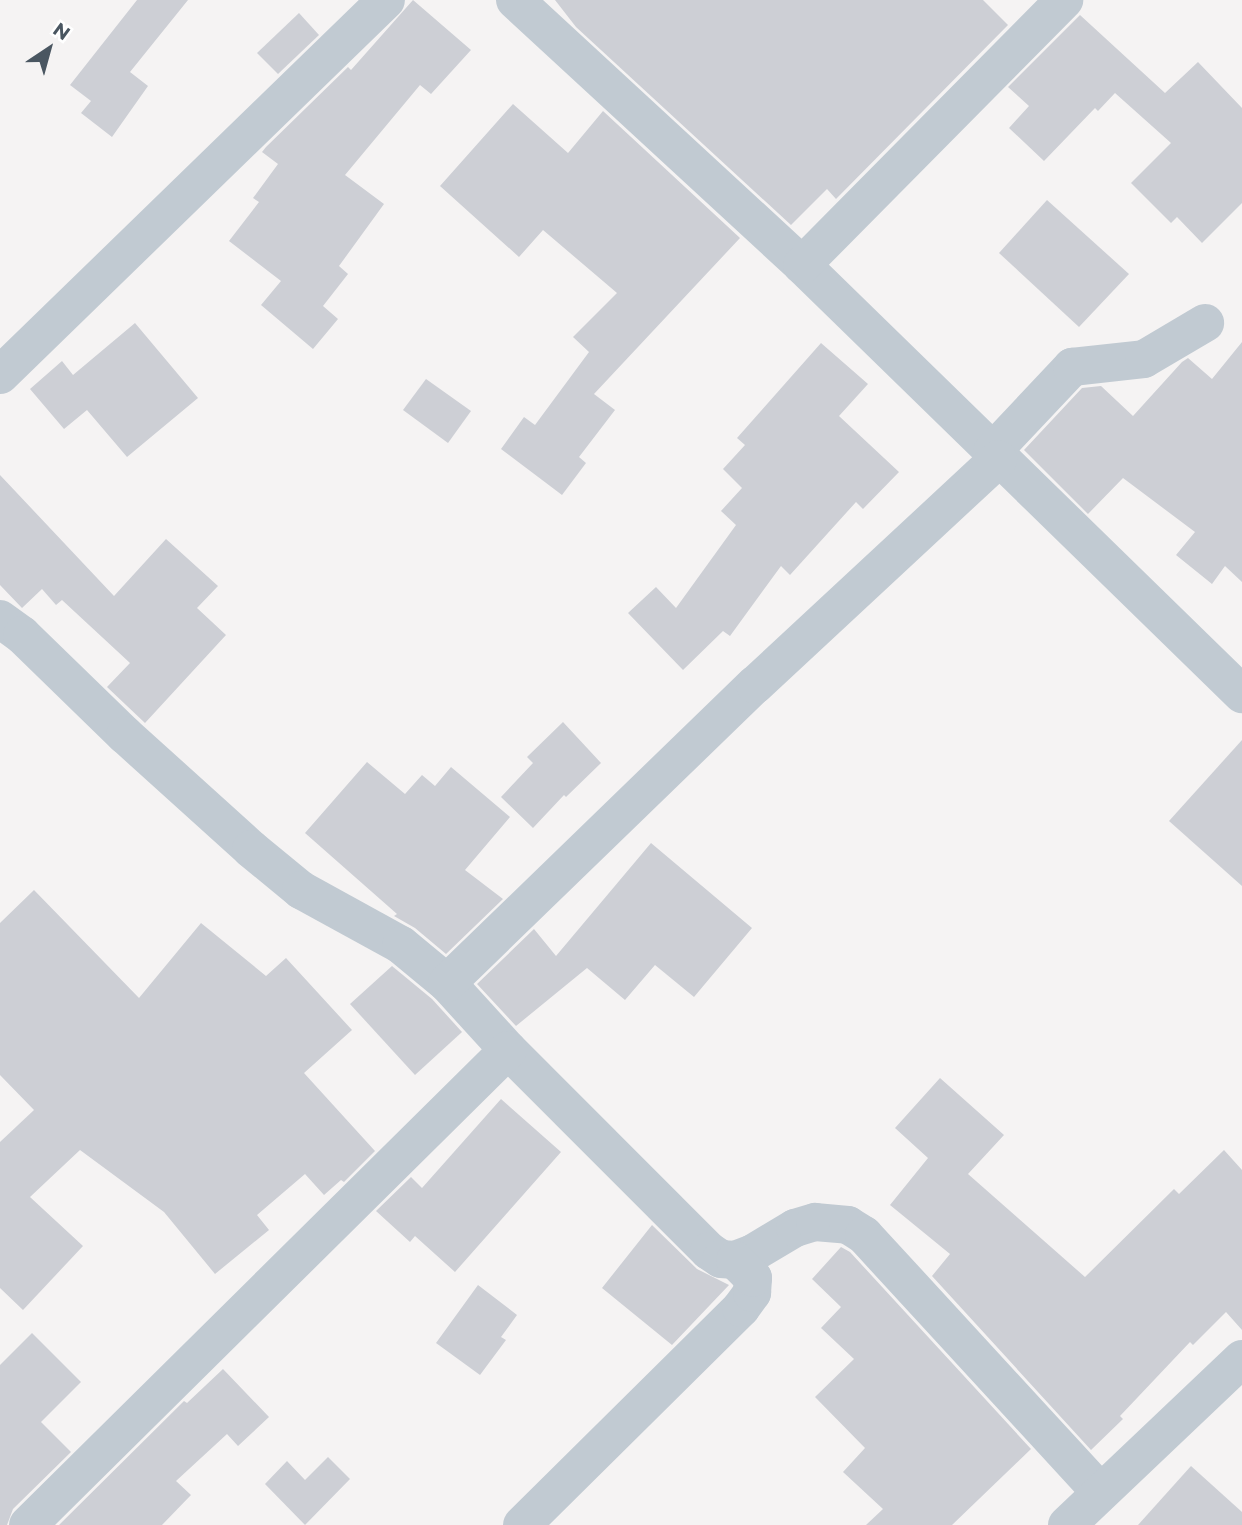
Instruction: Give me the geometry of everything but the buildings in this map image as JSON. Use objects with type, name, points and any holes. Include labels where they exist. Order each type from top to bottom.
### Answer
[{"type":"street","points":[[0,375],[386,0]]},
{"type":"street","points":[[515,0],[802,265],[1242,694]]},
{"type":"street","points":[[802,265],[1063,0]]},
{"type":"street","points":[[447,983],[995,456],[1072,367],[1144,359],[1205,323]]},
{"type":"street","points":[[0,619],[22,635],[125,735],[251,849],[301,890],[401,944],[447,983],[508,1050],[709,1251],[721,1259],[735,1260],[753,1253],[795,1228],[815,1222],[848,1225],[864,1235],[1100,1492]]},
{"type":"street","points":[[27,1525],[508,1050]]},
{"type":"street","points":[[522,1525],[741,1308],[752,1293],[753,1278],[735,1260]]},
{"type":"street","points":[[1067,1525],[1242,1359]]}]
